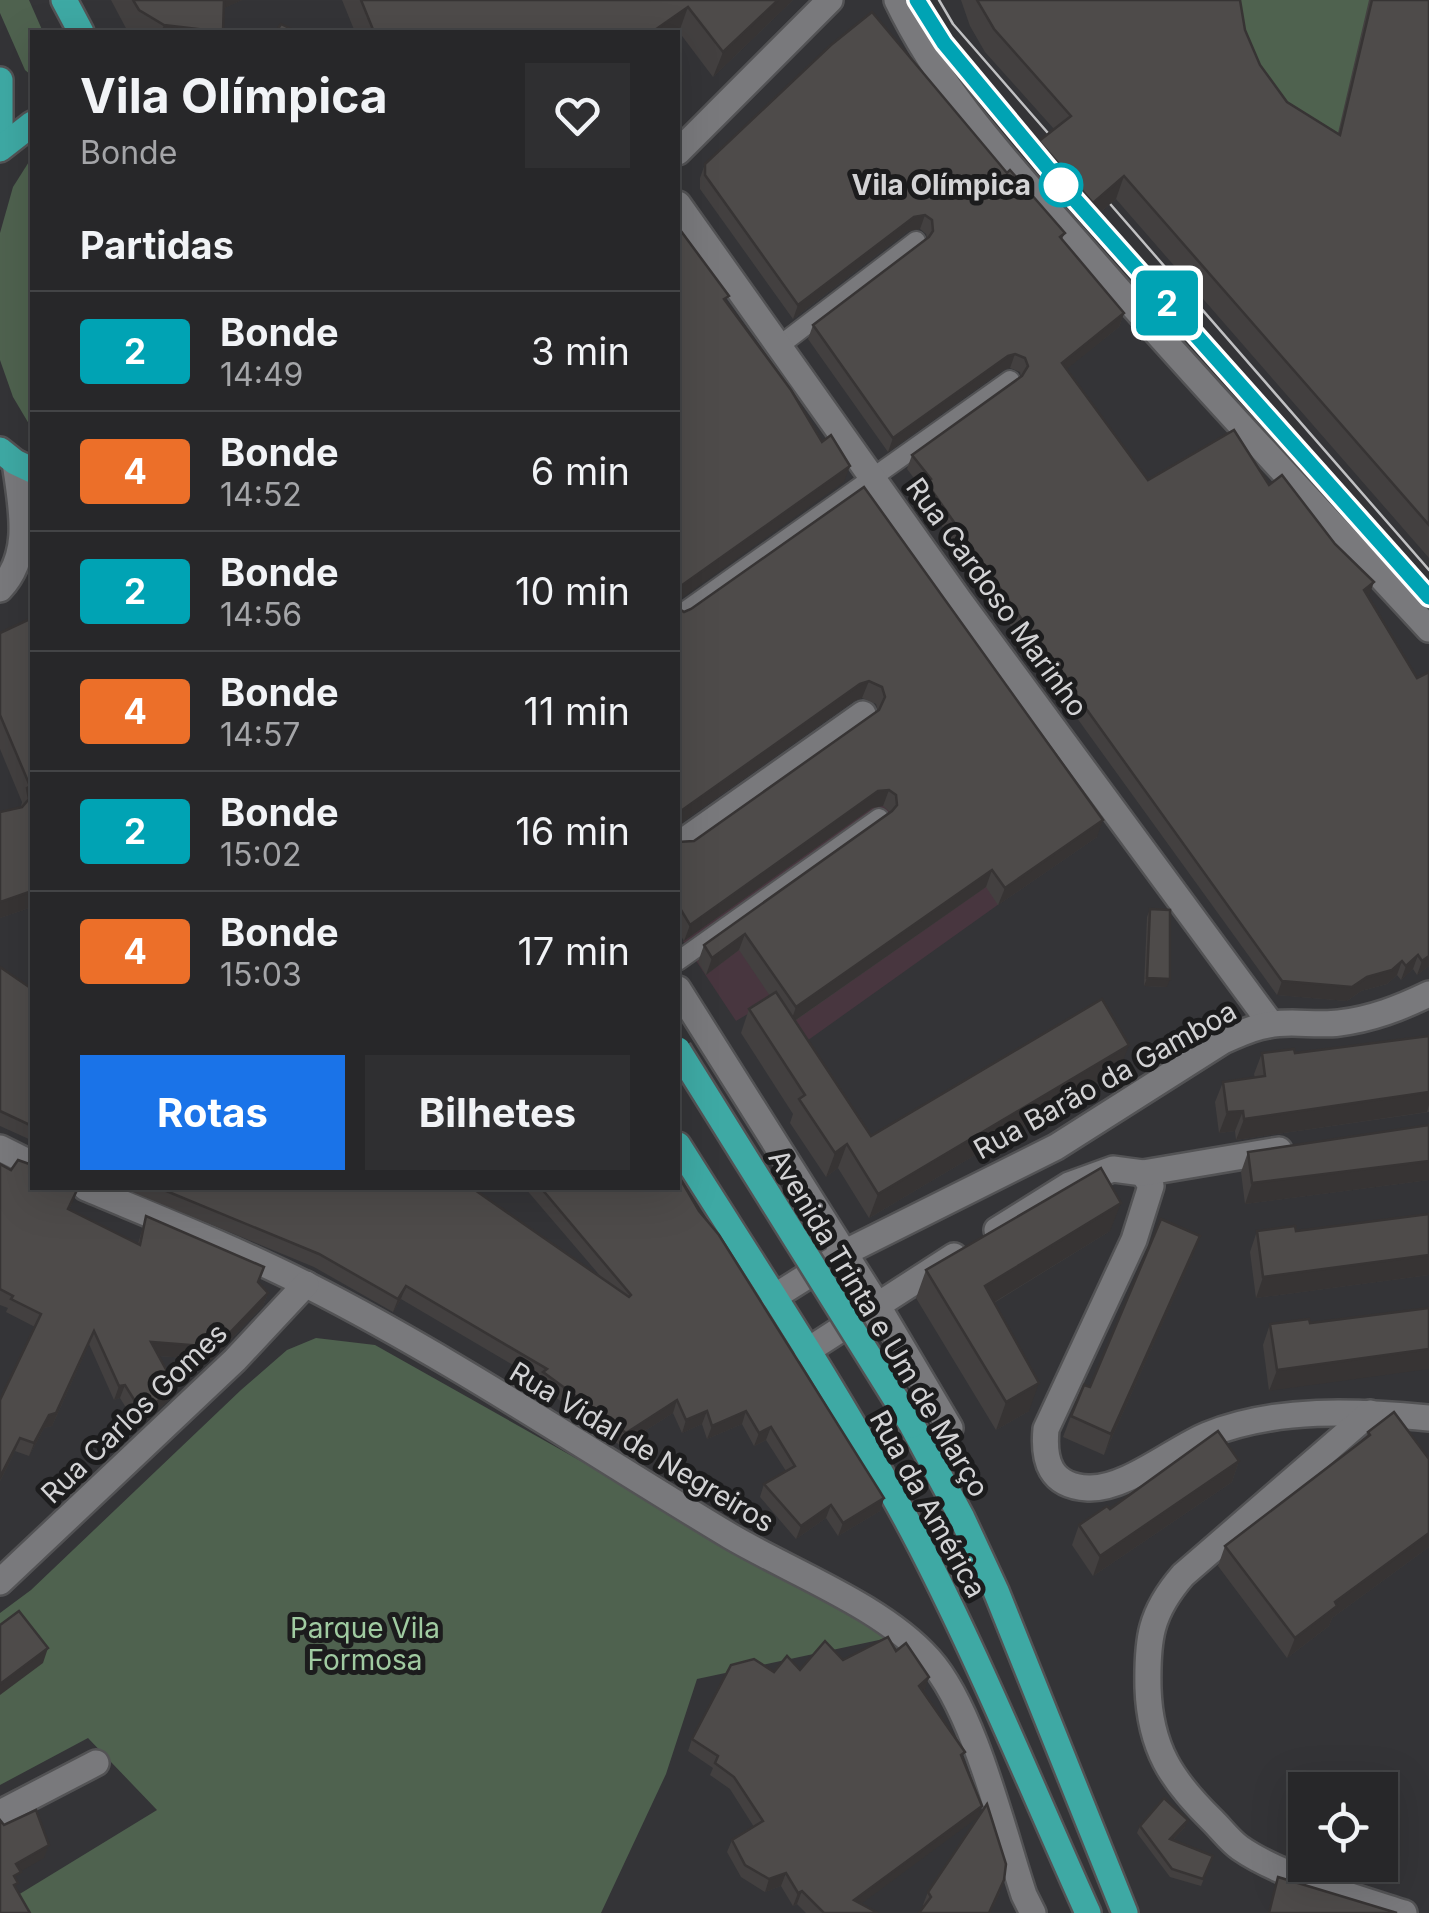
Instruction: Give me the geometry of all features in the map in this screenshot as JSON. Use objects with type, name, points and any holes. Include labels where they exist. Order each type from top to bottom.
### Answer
[{"type":"main road","points":[[64,0],[80,30]]},
{"type":"main road","points":[[0,80],[0,130]]},
{"type":"main road","points":[[0,150],[30,126]]},
{"type":"main road","name":"Avenida Trinta e Um de Março","points":[[680,1053],[912,1425],[962,1518],[996,1591],[1125,1913]]},
{"type":"main road","name":"Rua da América","points":[[680,1147],[808,1351],[929,1564],[1088,1913]]},
{"type":"street","points":[[680,150],[829,0]]},
{"type":"street","points":[[897,0],[950,90],[1004,158],[1126,299],[1429,629]]},
{"type":"street","name":"Rua Cardoso Marinho","points":[[680,207],[959,600],[1271,1024]]},
{"type":"street","points":[[0,590],[16,568],[21,544],[16,461]]},
{"type":"street","points":[[680,844],[863,714]]},
{"type":"street","points":[[680,992],[950,1428]]},
{"type":"street","name":"Rua Barão da Gamboa","points":[[774,1297],[844,1253],[1056,1147],[1223,1041],[1271,1024],[1344,1022],[1401,1008],[1429,994]]},
{"type":"street","points":[[0,1148],[30,1163]]},
{"type":"street","points":[[808,1351],[876,1304],[1069,1185],[1113,1169],[1143,1173],[1296,1148]]},
{"type":"street","points":[[1143,1173],[1151,1186],[1134,1240],[1046,1429],[1044,1452],[1048,1467],[1063,1481],[1089,1488],[1130,1478],[1208,1435],[1281,1416],[1370,1412],[1429,1418]]},
{"type":"street","name":"Rua Vidal de Negreiros","points":[[91,1190],[306,1284],[388,1328],[755,1551],[901,1633],[928,1658],[950,1688],[969,1730],[1024,1907]]},
{"type":"street","name":"Rua Carlos Gomes","points":[[0,1582],[235,1360],[306,1284]]},
{"type":"street","points":[[1370,1412],[1182,1574],[1167,1593],[1148,1638],[1148,1702],[1155,1742],[1168,1769],[1188,1796],[1240,1848],[1288,1872],[1404,1913]]},
{"type":"street","points":[[0,1814],[96,1763]]},
{"type":"lane","points":[[780,346],[916,240]]},
{"type":"lane","points":[[680,615],[1010,380]]},
{"type":"lane","points":[[680,961],[879,818]]},
{"type":"shaded area","points":[[922,772],[1006,899],[790,1053],[761,1006],[736,1021],[683,941]]},
{"type":"green space","points":[[0,0],[29,0],[42,30],[30,30],[30,74],[25,70],[0,13]]},
{"type":"green space","points":[[1229,0],[1429,0],[1429,176],[1279,125]]},
{"type":"green space","points":[[30,160],[30,426],[13,397],[0,360],[0,233],[13,187]]},
{"type":"green space","name":"Parque Vila Formosa","points":[[316,1338],[375,1345],[893,1637],[697,1679],[666,1774],[601,1913],[0,1913],[0,1906],[157,1810],[88,1738],[0,1785],[0,1613],[31,1590],[241,1390],[287,1350]]},
{"type":"building","points":[[133,0],[224,0],[223,30],[164,25],[139,10]]},
{"type":"building","points":[[361,0],[778,0],[723,52],[688,7],[655,30],[373,30]]},
{"type":"building","points":[[977,0],[1240,0],[1245,30],[1260,65],[1287,102],[1340,135],[1372,0],[1429,0],[1429,525],[1124,176],[1093,203],[1039,141],[1071,116],[994,29]]},
{"type":"building","points":[[872,12],[1007,173],[1010,170],[1065,233],[1060,237],[1124,313],[1062,363],[1148,480],[1234,430],[1269,485],[1282,475],[1335,544],[1374,582],[1364,590],[1417,678],[1429,672],[1429,956],[1422,961],[1418,955],[1406,966],[1402,961],[1392,970],[1367,977],[1352,987],[1282,981],[926,482],[931,479],[912,455],[1022,376],[1028,366],[1025,358],[1008,356],[893,438],[813,325],[929,237],[932,220],[925,215],[914,217],[798,305],[705,175],[705,164],[831,45]]},
{"type":"building","points":[[680,230],[729,296],[724,299],[791,390],[822,442],[831,435],[850,466],[680,587]]},
{"type":"building","points":[[864,487],[1103,820],[1005,888],[992,870],[796,1007],[745,934],[712,958],[704,945],[892,811],[897,805],[896,795],[889,790],[878,791],[690,925],[680,908],[680,842],[694,841],[879,710],[885,697],[882,687],[869,681],[860,684],[680,812],[680,609],[691,609]]},
{"type":"building","points":[[30,619],[30,786],[0,715],[0,633]]},
{"type":"building","points":[[30,786],[30,892],[0,902],[0,812],[22,807],[29,799]]},
{"type":"building","points":[[1150,909],[1170,910],[1170,979],[1147,978]]},
{"type":"building","points":[[0,967],[30,988],[30,1125],[0,1111]]},
{"type":"building","points":[[776,992],[871,1136],[1102,999],[1129,1045],[878,1194],[847,1144],[835,1153],[799,1099],[805,1095],[749,1009]]},
{"type":"building","points":[[1429,1036],[1429,1092],[1244,1119],[1243,1111],[1227,1112],[1223,1082],[1265,1076],[1262,1053],[1294,1049],[1295,1053]]},
{"type":"building","points":[[1429,1125],[1429,1161],[1252,1183],[1248,1152]]},
{"type":"building","points":[[18,1160],[30,1164],[30,1190],[77,1190],[68,1209],[140,1245],[146,1216],[264,1267],[258,1282],[268,1293],[216,1347],[151,1342],[175,1386],[143,1414],[125,1385],[119,1386],[94,1331],[56,1413],[49,1415],[34,1443],[20,1438],[0,1477],[0,1400],[41,1314],[0,1289],[0,1164],[11,1170]]},
{"type":"building","points":[[1101,1168],[1121,1203],[985,1286],[1039,1383],[1006,1402],[926,1270]]},
{"type":"building","points":[[680,1178],[884,1498],[843,1523],[831,1505],[801,1526],[764,1484],[795,1466],[771,1427],[759,1433],[746,1411],[712,1426],[707,1411],[686,1420],[677,1400],[626,1433],[543,1372],[547,1369],[406,1286],[398,1299],[319,1254],[164,1190],[475,1190],[631,1295],[543,1190],[680,1190]]},
{"type":"building","points":[[1429,1214],[1429,1255],[1263,1277],[1257,1231],[1295,1226],[1296,1231]]},
{"type":"building","points":[[1161,1219],[1200,1236],[1111,1434],[1071,1416],[1084,1385],[1090,1387]]},
{"type":"building","points":[[1429,1308],[1429,1349],[1277,1370],[1270,1324],[1309,1319],[1310,1323]]},
{"type":"building","points":[[1394,1412],[1429,1459],[1429,1533],[1335,1602],[1337,1606],[1295,1638],[1225,1546],[1370,1435],[1368,1432]]},
{"type":"building","points":[[1218,1431],[1239,1461],[1100,1556],[1079,1525],[1107,1506],[1110,1509]]},
{"type":"building","points":[[19,1611],[48,1648],[0,1684],[0,1625]]},
{"type":"building","points":[[888,1637],[896,1651],[906,1643],[929,1677],[919,1686],[965,1752],[961,1755],[982,1806],[854,1900],[878,1913],[824,1913],[802,1891],[798,1893],[786,1873],[769,1879],[745,1865],[732,1840],[763,1821],[734,1777],[715,1763],[718,1756],[692,1739],[731,1665],[754,1659],[774,1672],[787,1656],[800,1670],[825,1641],[843,1660]]},
{"type":"building","points":[[1164,1798],[1188,1820],[1170,1839],[1213,1856],[1203,1879],[1172,1869],[1140,1826]]},
{"type":"building","points":[[987,1804],[1006,1864],[1004,1880],[989,1913],[919,1913],[931,1897],[928,1892]]},
{"type":"building","points":[[36,1810],[49,1845],[16,1864],[21,1872],[14,1876],[18,1883],[14,1885],[30,1913],[0,1913],[0,1820],[4,1825]]},
{"type":"building","points":[[1278,1877],[1397,1913],[1269,1913]]},
{"type":"tram line","points":[[917,0],[944,43],[1052,173]]},
{"type":"tram line","name":"2","points":[[917,0],[944,43],[1062,185],[1429,597]]},
{"type":"tram line","points":[[939,0],[953,24],[1068,156]]},
{"type":"tram line","points":[[1091,182],[1429,570]]},
{"type":"tram line","points":[[1075,200],[1429,597]]},
{"type":"place","name":"Vila Olímpica","points":[[1061,185]]}]
